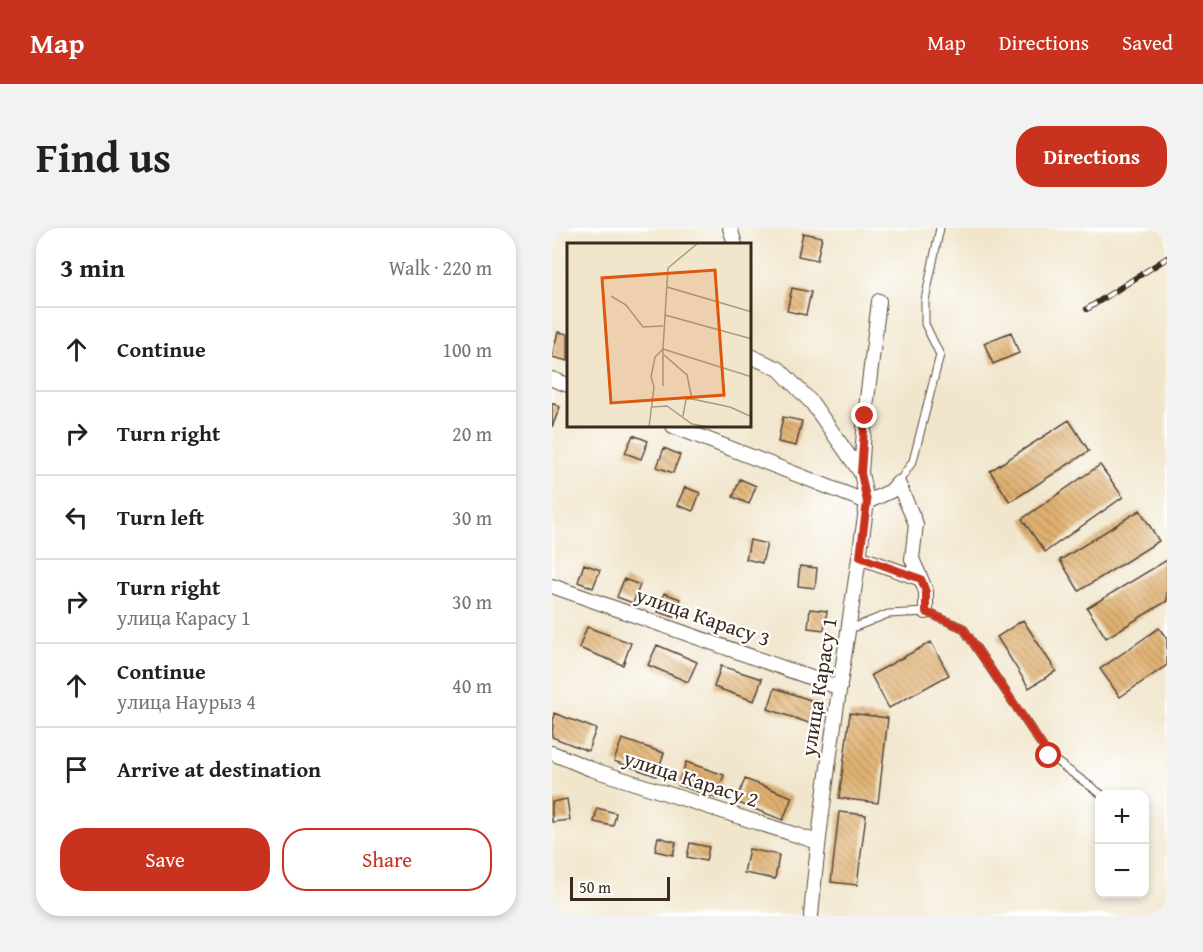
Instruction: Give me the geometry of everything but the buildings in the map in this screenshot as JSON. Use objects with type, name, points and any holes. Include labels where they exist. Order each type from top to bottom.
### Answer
[{"type":"street","points":[[730,228],[735,243]]},
{"type":"street","points":[[861,473],[865,416],[879,301]]},
{"type":"street","points":[[752,357],[779,369],[812,403],[861,473]]},
{"type":"street","points":[[552,379],[567,385]]},
{"type":"street","points":[[678,428],[867,502],[891,491],[898,483],[916,524],[912,559],[926,592],[926,612]]},
{"type":"street","name":"улица Карасу 1","points":[[811,916],[818,842],[867,502],[861,473]]},
{"type":"street","points":[[860,557],[921,579]]},
{"type":"street","name":"улица Карасу 3","points":[[552,586],[840,688]]},
{"type":"street","name":"улица Карасу 2","points":[[552,753],[591,769],[818,842]]},
{"type":"lane","points":[[898,483],[913,461],[940,355],[925,324],[925,300],[940,228]]},
{"type":"lane","points":[[850,629],[888,614],[926,612],[963,628],[1049,756],[1095,790]]},
{"type":"railway","points":[[1087,309],[1167,258]]},
{"type":"railway","points":[[1161,916],[1167,912]]},
{"type":"route","points":[[865,416],[861,473],[867,502],[860,557],[921,579],[926,592],[926,612],[963,628],[1049,756]]}]
